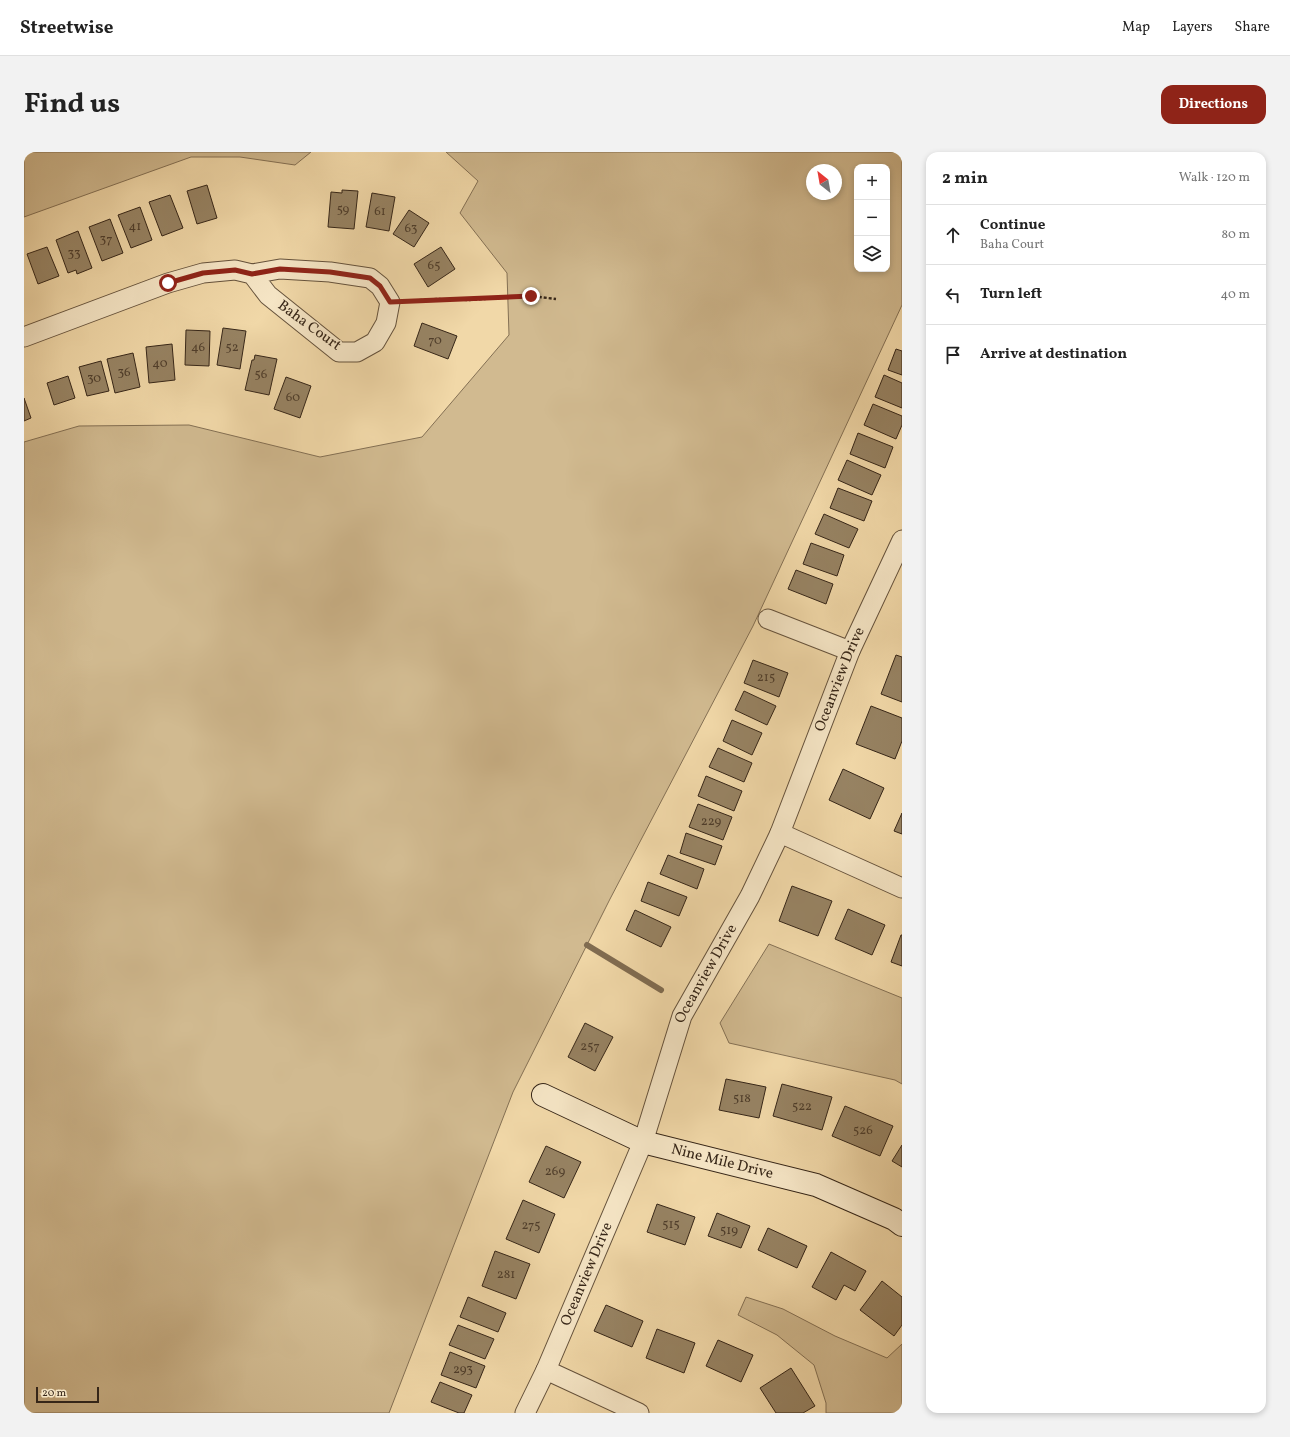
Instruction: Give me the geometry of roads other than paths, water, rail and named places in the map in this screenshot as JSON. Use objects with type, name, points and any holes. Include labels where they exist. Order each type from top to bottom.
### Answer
[{"type":"street","name":"Baha Court","points":[[280,269],[330,272],[370,278],[380,286],[390,302],[386,323],[374,342],[357,352],[339,352],[268,295],[252,274],[280,269]]},
{"type":"street","points":[[24,337],[161,286],[203,273],[235,270],[252,274]]},
{"type":"street","name":"Oceanview Drive","points":[[525,1413],[546,1370],[643,1142],[682,1016],[750,896],[780,833],[850,651],[902,540]]},
{"type":"street","points":[[768,619],[850,651]]},
{"type":"street","points":[[780,833],[902,888]]},
{"type":"street","name":"Nine Mile Drive","points":[[543,1095],[643,1142],[816,1185],[894,1219],[902,1225]]},
{"type":"street","points":[[546,1370],[639,1413]]},
{"type":"waterway","points":[[587,945],[661,990]]}]
